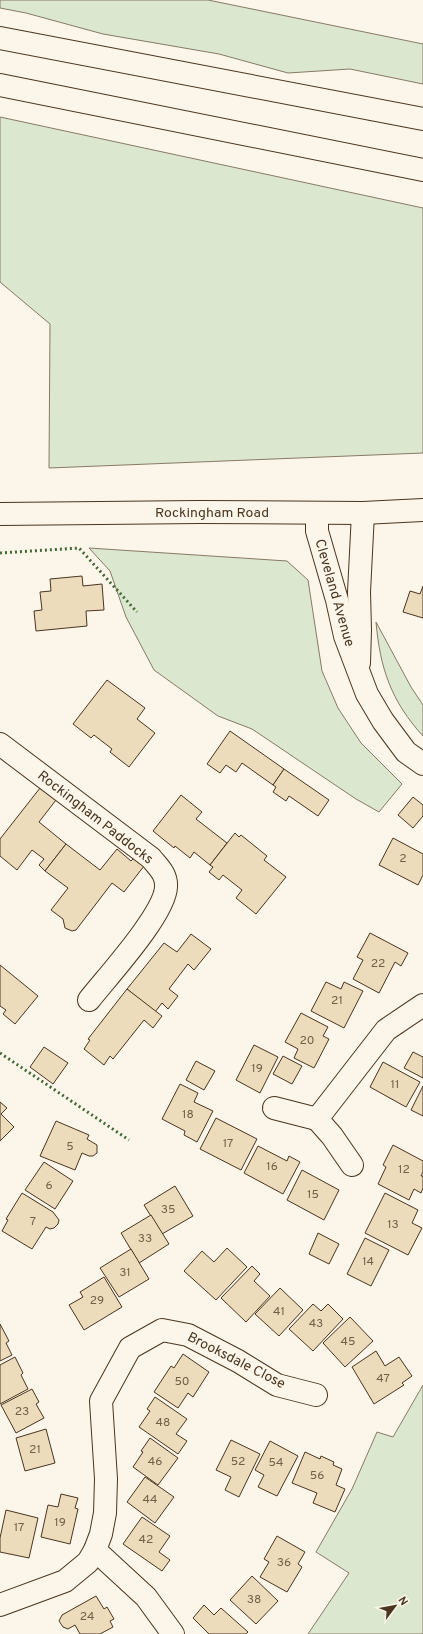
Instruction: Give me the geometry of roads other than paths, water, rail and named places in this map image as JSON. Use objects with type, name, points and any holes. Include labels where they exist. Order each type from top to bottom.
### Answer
[{"type":"main road","points":[[0,38],[423,119]]},
{"type":"main road","points":[[0,85],[423,170]]},
{"type":"main road","name":"Rockingham Road","points":[[0,514],[199,512],[363,513],[423,510]]},
{"type":"main road","name":"Cleveland Avenue","points":[[317,513],[317,531],[337,600],[345,636],[367,694],[383,721],[406,752],[423,764]]},
{"type":"main road","name":"Cleveland Avenue","points":[[359,672],[359,592],[363,513]]},
{"type":"main road","name":"Rockingham Paddocks","points":[[0,744],[151,858],[163,872],[166,887],[161,904],[155,916],[89,1000]]},
{"type":"main road","points":[[317,1118],[386,1030],[422,1007]]},
{"type":"main road","points":[[274,1108],[317,1118],[332,1136],[352,1165]]},
{"type":"main road","name":"Brooksdale Close","points":[[0,1605],[65,1581],[88,1562],[95,1550],[101,1534],[105,1506],[106,1479],[101,1401],[130,1348],[162,1330],[188,1335],[238,1361],[277,1385],[316,1395]]},
{"type":"main road","points":[[95,1550],[146,1597],[172,1634]]}]
